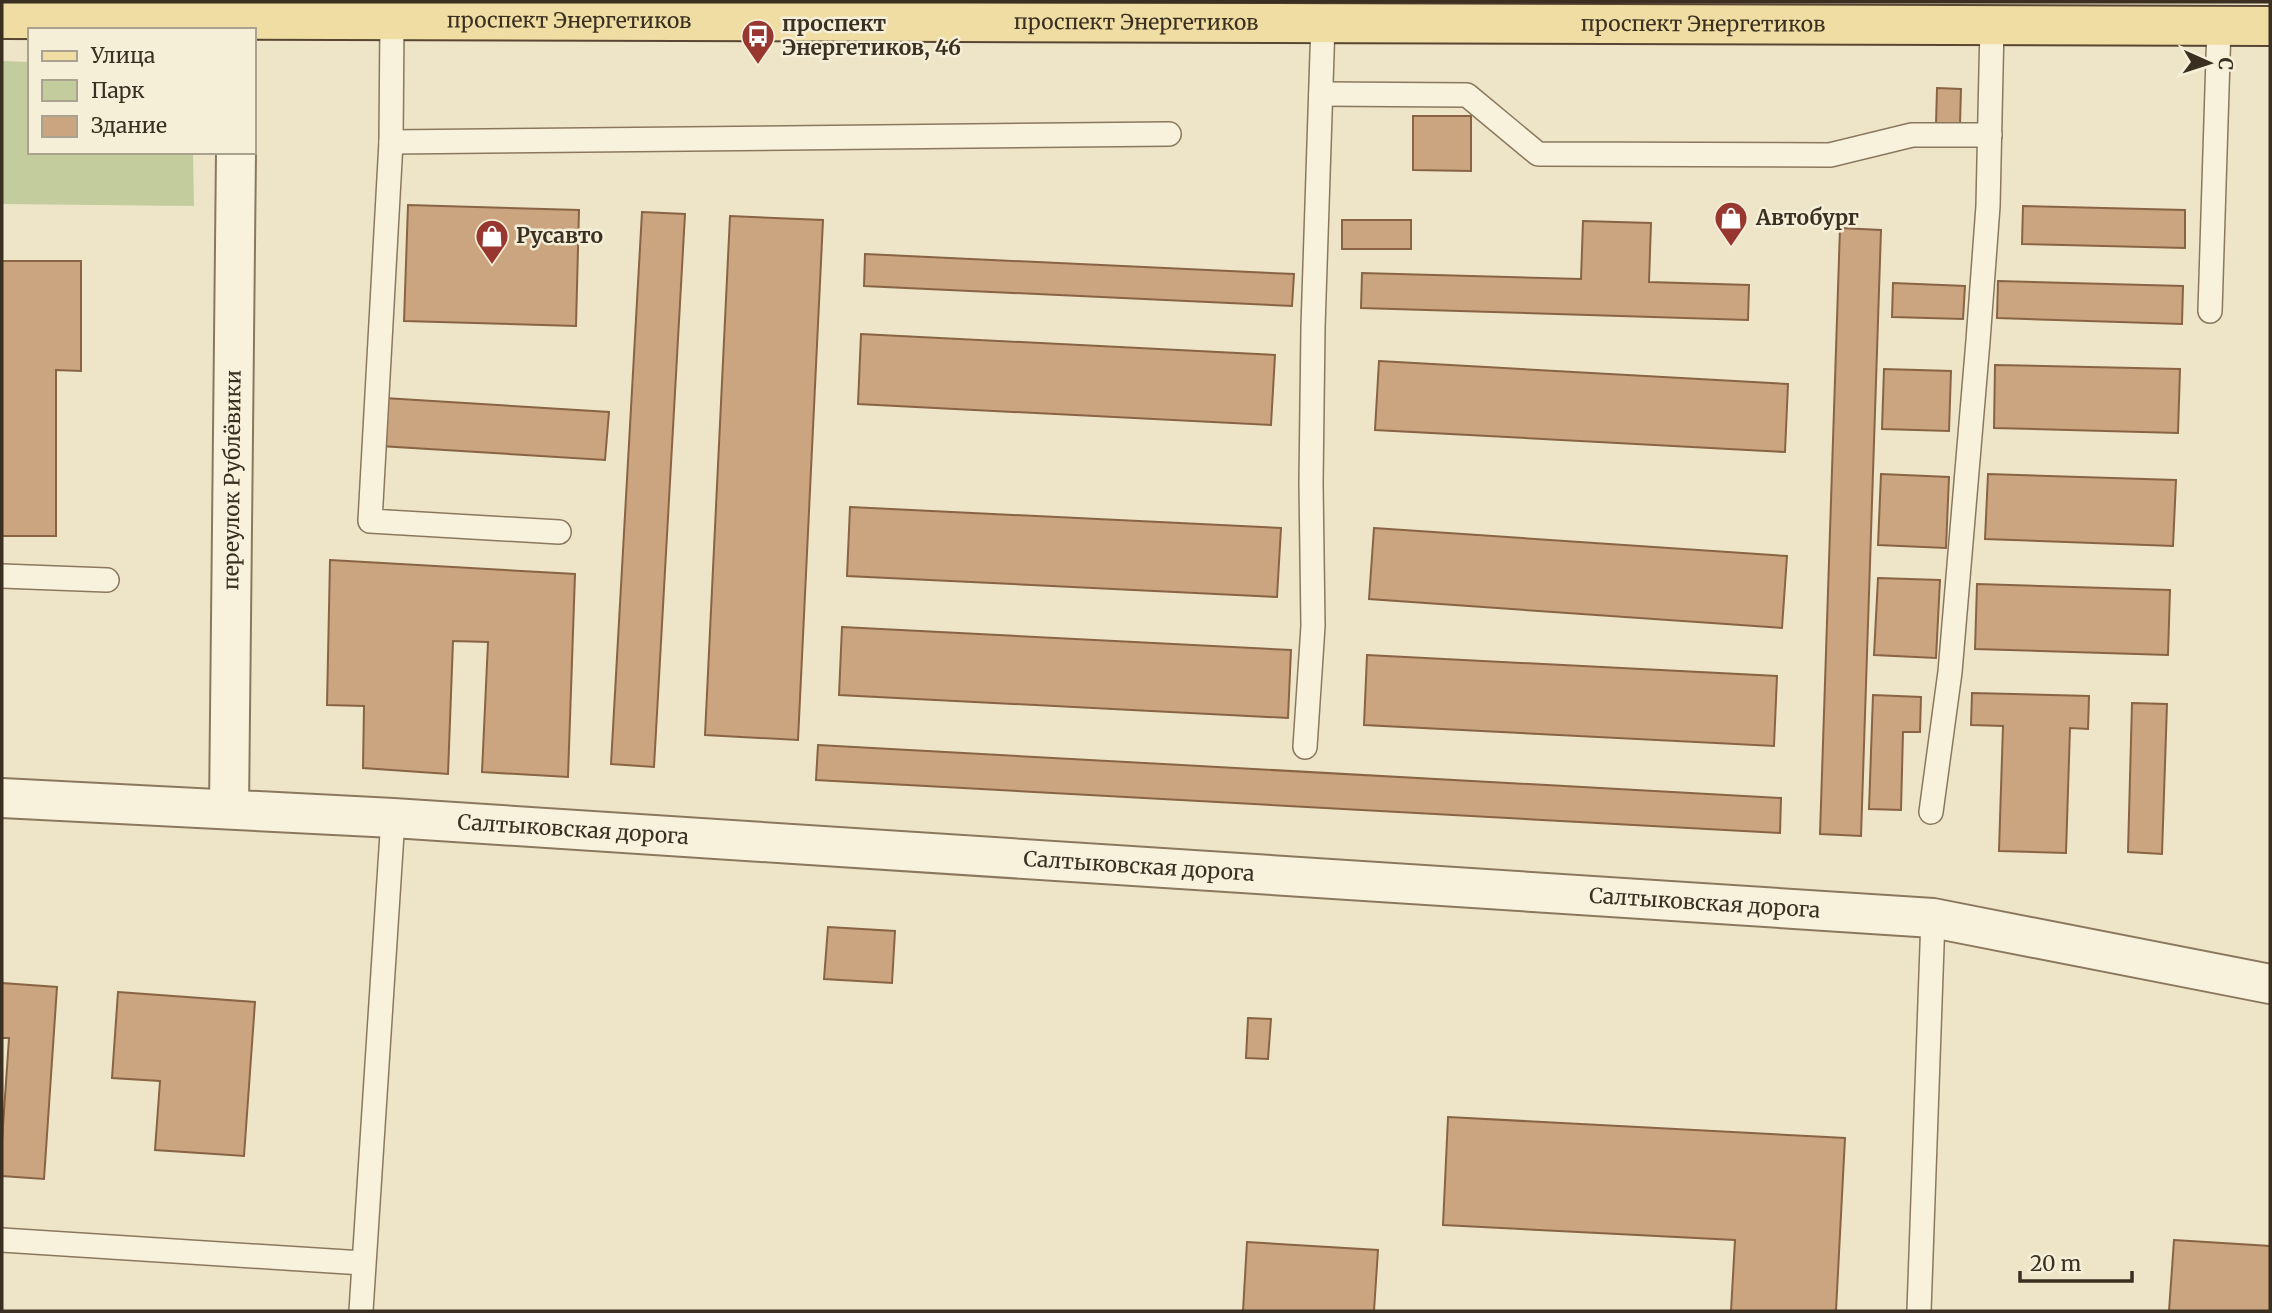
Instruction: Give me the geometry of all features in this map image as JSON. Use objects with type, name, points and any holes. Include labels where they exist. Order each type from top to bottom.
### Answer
[{"type":"main road","name":"проспект Энергетиков","points":[[21,13],[238,25],[392,20],[2270,26]]},
{"type":"street","name":"переулок Рублёвики","points":[[229,808],[236,154]]},
{"type":"street","name":"Салтыковская дорога","points":[[2,798],[393,818],[1933,918],[2270,984]]},
{"type":"lane","points":[[392,20],[391,142],[370,521],[559,532]]},
{"type":"lane","points":[[1305,747],[1313,626],[1313,327],[1323,23]]},
{"type":"lane","points":[[1931,812],[1950,672],[1961,562],[1988,206],[1992,25]]},
{"type":"lane","points":[[2210,311],[2219,26]]},
{"type":"lane","points":[[1321,94],[1467,95],[1538,154],[1830,155],[1912,135],[1990,135]]},
{"type":"lane","points":[[391,142],[1169,134]]},
{"type":"lane","points":[[2,576],[107,580]]},
{"type":"lane","points":[[361,1311],[393,818]]},
{"type":"lane","points":[[1919,1311],[1933,918]]},
{"type":"lane","points":[[2,1240],[363,1263]]},
{"type":"green space","points":[[2,61],[28,62],[28,154],[193,154],[194,206],[2,204]]},
{"type":"building","points":[[1937,88],[1961,89],[1960,125],[1936,125]]},
{"type":"building","points":[[1413,116],[1471,116],[1471,171],[1413,170]]},
{"type":"building","name":"Русавто","points":[[408,205],[579,210],[576,326],[404,321]]},
{"type":"building","points":[[2023,206],[2185,210],[2185,248],[2022,244]]},
{"type":"building","points":[[642,212],[685,214],[654,767],[611,764]]},
{"type":"building","points":[[730,216],[823,220],[798,740],[705,735]]},
{"type":"building","points":[[1342,220],[1411,220],[1411,249],[1342,249]]},
{"type":"building","points":[[1583,221],[1651,223],[1649,282],[1749,285],[1748,320],[1361,308],[1362,273],[1581,279]]},
{"type":"building","points":[[1840,228],[1881,230],[1861,836],[1820,834]]},
{"type":"building","points":[[865,254],[1294,274],[1292,306],[864,286]]},
{"type":"building","points":[[2,261],[81,261],[81,371],[56,370],[56,536],[2,536]]},
{"type":"building","points":[[1998,281],[2183,286],[2182,324],[1997,318]]},
{"type":"building","points":[[1893,283],[1965,286],[1963,319],[1892,317]]},
{"type":"building","points":[[861,334],[1275,355],[1271,425],[858,404]]},
{"type":"building","points":[[1379,361],[1788,384],[1785,452],[1375,430]]},
{"type":"building","points":[[1995,365],[2180,369],[2178,433],[1994,428]]},
{"type":"building","points":[[1884,369],[1951,371],[1949,431],[1882,429]]},
{"type":"building","points":[[384,398],[609,412],[605,460],[380,446]]},
{"type":"building","points":[[1881,474],[1949,477],[1946,548],[1878,545]]},
{"type":"building","points":[[1988,474],[2176,480],[2173,546],[1985,539]]},
{"type":"building","points":[[850,507],[1281,528],[1277,597],[847,576]]},
{"type":"building","points":[[1374,528],[1787,556],[1782,628],[1369,599]]},
{"type":"building","points":[[330,560],[575,574],[568,777],[482,772],[488,642],[453,641],[448,774],[363,768],[364,706],[327,705]]},
{"type":"building","points":[[1878,578],[1940,580],[1936,658],[1874,655]]},
{"type":"building","points":[[1977,584],[2170,590],[2168,655],[1975,649]]},
{"type":"building","points":[[842,627],[1291,650],[1288,718],[839,695]]},
{"type":"building","points":[[1367,655],[1777,676],[1774,746],[1364,725]]},
{"type":"building","points":[[1972,693],[2089,696],[2088,729],[2070,728],[2066,853],[1999,851],[2003,726],[1971,725]]},
{"type":"building","points":[[1873,695],[1921,697],[1920,732],[1903,732],[1901,810],[1869,809]]},
{"type":"building","points":[[2132,703],[2167,704],[2162,854],[2128,852]]},
{"type":"building","points":[[818,745],[1781,798],[1780,833],[816,780]]},
{"type":"building","points":[[828,927],[895,931],[892,983],[824,979]]},
{"type":"building","points":[[2,983],[57,987],[44,1179],[2,1176],[9,1038],[2,1038]]},
{"type":"building","points":[[118,992],[255,1002],[244,1156],[155,1150],[160,1081],[112,1078]]},
{"type":"building","points":[[1248,1018],[1271,1019],[1268,1059],[1246,1058]]},
{"type":"building","points":[[1448,1117],[1845,1138],[1836,1311],[1731,1311],[1735,1240],[1443,1225]]},
{"type":"building","points":[[2174,1240],[2270,1246],[2270,1311],[2169,1311]]},
{"type":"building","points":[[1247,1242],[1378,1250],[1374,1311],[1243,1311]]},
{"type":"place","name":"проспект Энергетиков, 46","points":[[758,66]]},
{"type":"place","name":"Автобург","points":[[1731,248]]},
{"type":"place","name":"Русавто","points":[[492,266]]}]
